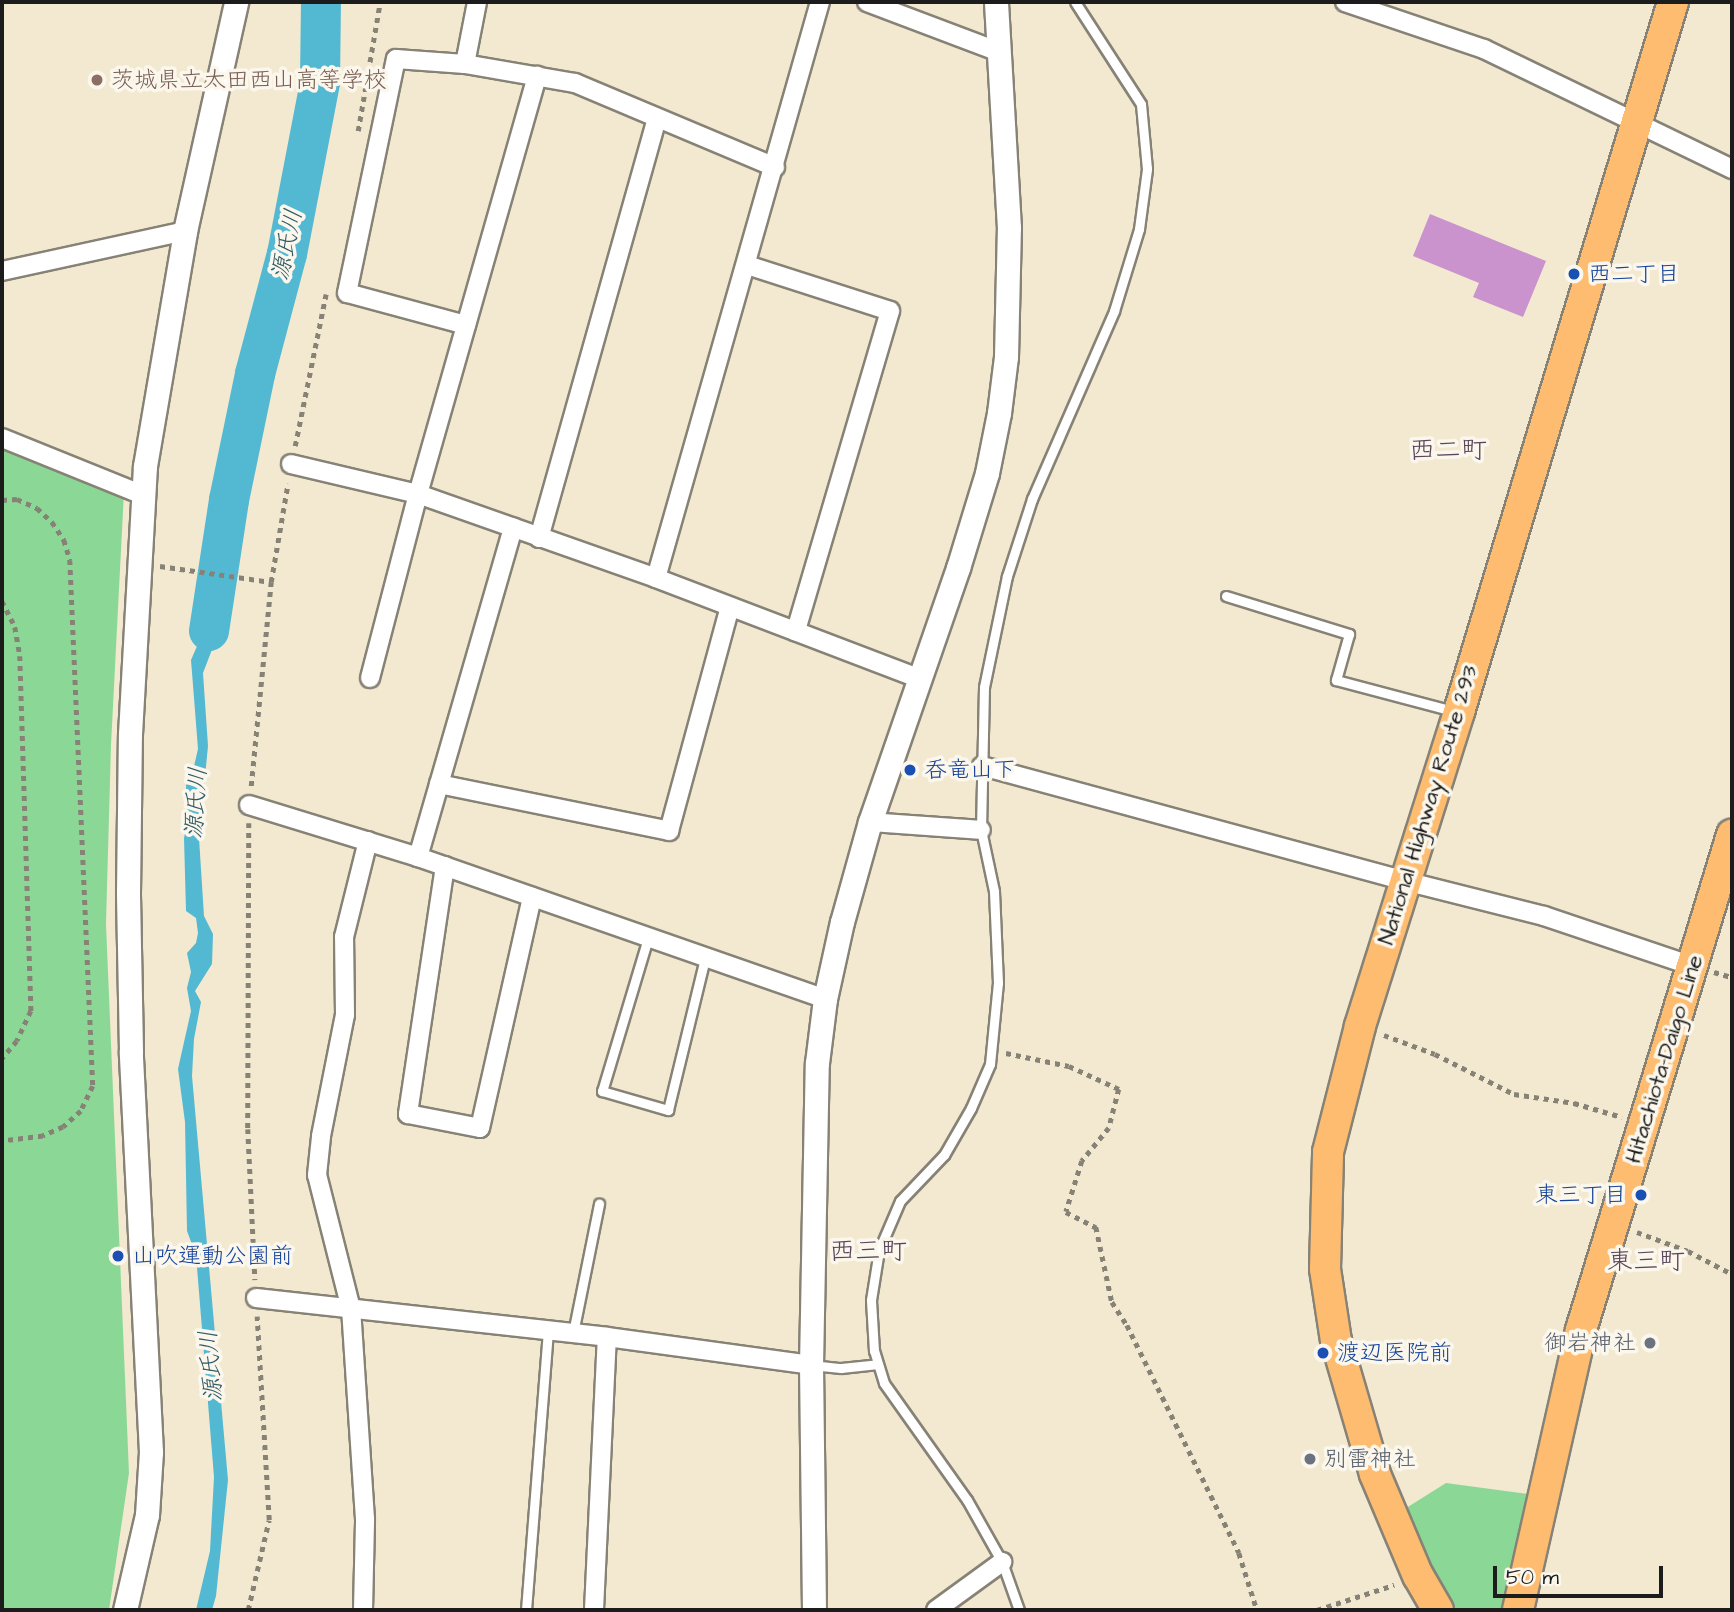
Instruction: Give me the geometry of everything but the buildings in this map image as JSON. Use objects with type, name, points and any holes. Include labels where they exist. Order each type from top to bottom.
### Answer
[{"type":"main road","name":"National Highway Route 293","points":[[1438,1610],[1418,1576],[1375,1474],[1336,1341],[1325,1269],[1328,1152],[1360,1026],[1459,712],[1673,2]]},
{"type":"main road","name":"Hitachiota-Daigo Line","points":[[1518,1610],[1581,1330],[1732,835]]},
{"type":"street","points":[[125,1610],[147,1515],[151,1452],[131,1051],[128,893],[130,734],[145,466],[185,231],[236,2]]},
{"type":"street","points":[[466,64],[477,2]]},
{"type":"street","points":[[656,578],[820,2]]},
{"type":"street","points":[[867,2],[999,52]]},
{"type":"street","points":[[814,1610],[811,1365],[814,1113],[825,999],[842,922],[870,822],[921,679],[987,473],[1000,402],[1006,357],[1009,228],[996,2]]},
{"type":"street","points":[[1345,2],[1484,49],[1732,169]]},
{"type":"street","points":[[466,325],[347,293],[396,59],[466,64],[575,83],[775,167]]},
{"type":"street","points":[[370,678],[418,494],[537,76]]},
{"type":"street","points":[[539,538],[657,118]]},
{"type":"street","points":[[2,271],[185,231]]},
{"type":"street","points":[[747,265],[890,311],[796,631]]},
{"type":"street","points":[[2,439],[143,495]]},
{"type":"street","points":[[291,464],[418,494],[656,578],[921,679]]},
{"type":"street","points":[[418,857],[513,527]]},
{"type":"street","points":[[439,784],[669,831],[730,607]]},
{"type":"street","points":[[982,766],[1544,916],[1693,966]]},
{"type":"street","points":[[249,805],[418,857],[825,999]]},
{"type":"street","points":[[870,822],[981,830]]},
{"type":"street","points":[[363,1610],[365,1519],[351,1309],[317,1175],[321,1136],[345,1015],[344,937],[368,841]]},
{"type":"street","points":[[444,866],[408,1114],[480,1128],[532,897]]},
{"type":"street","points":[[256,1298],[607,1337],[811,1365]]},
{"type":"street","points":[[594,1610],[607,1337]]},
{"type":"street","points":[[936,1610],[1002,1562]]},
{"type":"lane","points":[[1018,1610],[1002,1562],[967,1500],[884,1383],[874,1351],[871,1300],[879,1250],[900,1201],[944,1155],[971,1108],[990,1064],[998,983],[994,891],[981,830],[984,687],[1007,576],[1041,477],[1114,311],[1139,229],[1147,169],[1142,104],[1075,2]]},
{"type":"lane","points":[[1226,596],[1349,634],[1336,680],[1459,712]]},
{"type":"lane","points":[[648,938],[602,1091],[668,1110],[705,958]]},
{"type":"lane","points":[[573,1333],[599,1204]]},
{"type":"lane","points":[[526,1610],[548,1330]]},
{"type":"lane","points":[[811,1365],[841,1368],[878,1364]]},
{"type":"path","points":[[2,500],[17,499],[37,508],[52,522],[64,540],[70,560],[93,1086],[81,1111],[64,1127],[43,1136],[2,1141]]},
{"type":"path","points":[[182,568],[271,582]]},
{"type":"path","points":[[2,601],[15,627],[20,656],[31,1012],[17,1041],[2,1059]]},
{"type":"path","points":[[1360,1026],[1435,1054],[1514,1094],[1574,1103],[1634,1121]]},
{"type":"path","points":[[991,1050],[1069,1066],[1119,1089],[1109,1128],[1082,1161],[1066,1212],[1096,1227],[1112,1302],[1127,1325],[1239,1553],[1257,1610]]},
{"type":"path","points":[[1634,1230],[1688,1251],[1732,1274]]},
{"type":"path","points":[[1317,1610],[1418,1576]]},
{"type":"green space","points":[[2,448],[124,492],[111,745],[106,924],[129,1473],[109,1610],[2,1610]]},
{"type":"green space","points":[[1446,1483],[1528,1494],[1506,1599],[1500,1610],[1453,1610],[1433,1582],[1403,1510]]},
{"type":"water","points":[[208,576],[226,579],[221,586],[218,601],[223,621],[203,673],[208,746],[199,838],[204,916],[213,934],[212,964],[195,991],[201,1002],[194,1039],[192,1076],[228,1480],[216,1596],[212,1610],[196,1610],[210,1551],[214,1477],[196,1255],[187,1231],[185,1122],[178,1069],[191,1011],[187,988],[191,972],[187,953],[196,943],[198,933],[196,918],[186,911],[184,838],[187,825],[186,785],[192,775],[198,749],[191,660],[211,614]]},
{"type":"waterway","name":"源氏川","points":[[209,631],[229,500],[255,374],[287,254],[320,82],[321,2]]},
{"type":"place","name":"茨城県立太田西山高等学校","points":[[97,80]]},
{"type":"place","name":"西二丁目","points":[[1574,274]]},
{"type":"place","name":"呑竜山下","points":[[910,770]]},
{"type":"place","name":"東三丁目","points":[[1641,1195]]},
{"type":"place","name":"山吹運動公園前","points":[[118,1256]]},
{"type":"place","name":"御岩神社","points":[[1650,1343]]},
{"type":"place","name":"渡辺医院前","points":[[1323,1353]]},
{"type":"place","name":"別雷神社","points":[[1310,1459]]},
{"type":"district","name":"西二町","points":[[1448,451]]},
{"type":"district","name":"西三町","points":[[868,1252]]},
{"type":"district","name":"東三町","points":[[1646,1262]]}]
